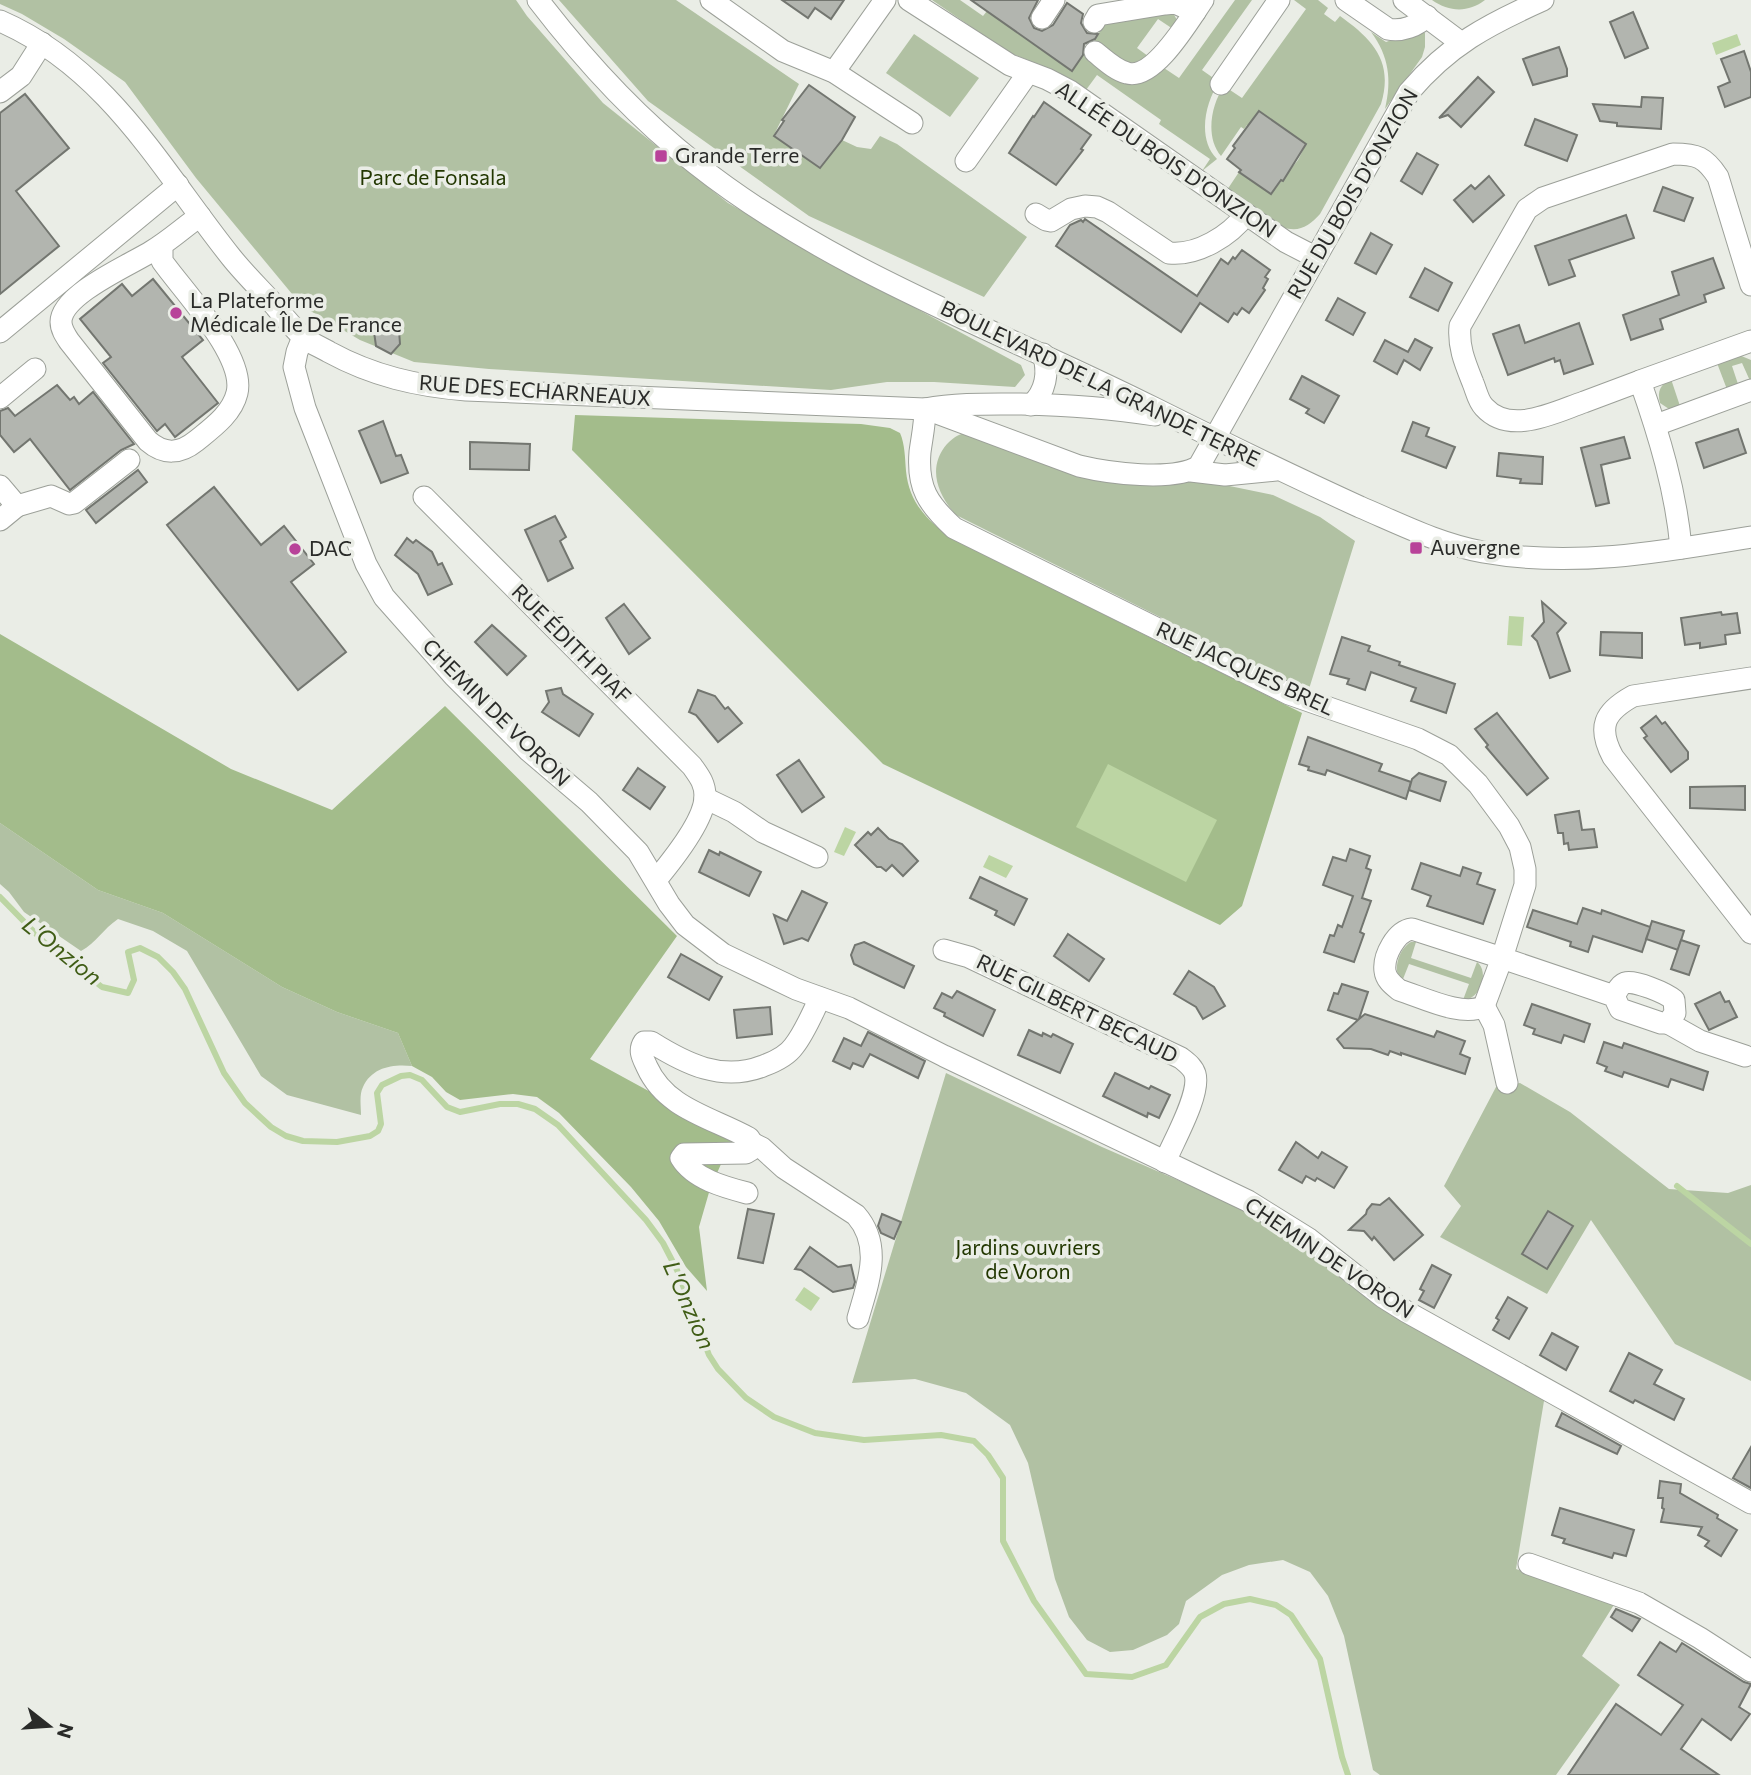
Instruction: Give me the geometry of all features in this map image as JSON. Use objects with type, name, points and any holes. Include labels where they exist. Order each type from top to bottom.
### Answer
[{"type":"street","name":"BOULEVARD DE LA GRANDE TERRE","points":[[538,0],[568,40],[666,139],[736,193],[796,232],[892,284],[1043,354],[1278,470],[1422,534],[1480,551],[1575,560],[1751,537]]},
{"type":"street","points":[[711,0],[783,51],[834,72],[912,123]]},
{"type":"street","points":[[834,72],[885,0]]},
{"type":"street","name":"ALLÉE DU BOIS D'ONZION","points":[[909,0],[999,59],[1027,73],[1047,79],[1069,92],[1286,242],[1315,257]]},
{"type":"street","points":[[1041,18],[1054,0]]},
{"type":"street","points":[[1221,84],[1279,0]]},
{"type":"street","points":[[1346,0],[1388,29],[1396,31],[1419,24],[1427,16]]},
{"type":"street","points":[[1404,0],[1460,43]]},
{"type":"street","name":"RUE DU BOIS D'ONZION","points":[[1214,438],[1409,92],[1432,65],[1510,7],[1543,0]]},
{"type":"street","points":[[1094,22],[1098,15],[1165,4],[1199,6],[1158,62],[1144,72],[1129,74],[1095,51]]},
{"type":"street","name":"RUE DES ECHARNEAUX","points":[[0,21],[61,55],[94,82],[125,118],[232,258],[303,337],[362,369],[429,387],[925,408],[950,404],[1106,407],[1177,419]]},
{"type":"street","points":[[0,92],[21,76],[42,43]]},
{"type":"street","points":[[966,162],[1027,73]]},
{"type":"street","points":[[1751,285],[1718,177],[1708,162],[1691,154],[1673,154],[1543,198],[1527,209],[1460,326],[1459,341],[1482,405],[1505,420],[1521,421],[1539,418],[1751,341]]},
{"type":"street","points":[[0,332],[178,186]]},
{"type":"street","points":[[1036,214],[1051,220],[1071,209],[1097,207],[1169,253],[1179,254],[1230,233],[1246,215]]},
{"type":"street","points":[[162,245],[162,261],[230,353],[238,378],[237,392],[226,414],[194,443],[178,451],[156,448],[148,441],[69,341],[61,323],[62,314],[69,305],[105,275],[162,245],[200,216]]},
{"type":"street","name":"CHEMIN DE VORON","points":[[303,337],[295,367],[305,408],[366,564],[384,597],[454,677],[529,751],[589,802],[638,852],[685,925],[723,954],[820,998],[849,1008],[1248,1201],[1309,1239],[1382,1297],[1751,1503]]},
{"type":"street","points":[[1031,405],[1042,391],[1046,374],[1043,354]]},
{"type":"street","points":[[0,398],[35,369]]},
{"type":"street","points":[[1640,382],[1656,425],[1675,500],[1681,548]]},
{"type":"street","points":[[1656,425],[1751,390]]},
{"type":"street","name":"RUE DES ECHARNEAUX","points":[[925,408],[1079,466],[1117,473],[1191,471],[1225,475],[1278,470]]},
{"type":"street","name":"RUE JACQUES BREL","points":[[925,408],[926,426],[920,449],[924,493],[934,510],[954,528],[1289,694],[1434,746],[1464,768],[1509,826],[1520,847],[1525,869],[1525,885],[1484,1006]]},
{"type":"street","points":[[1191,471],[1199,466],[1214,438]]},
{"type":"street","points":[[0,520],[16,506],[51,496],[69,504],[74,503],[129,460]]},
{"type":"street","points":[[0,486],[16,506]]},
{"type":"street","name":"RUE ÉDITH PIAF","points":[[424,498],[692,766],[703,781],[705,798]]},
{"type":"street","points":[[1751,678],[1633,696],[1617,705],[1608,716],[1605,728],[1605,742],[1613,757],[1751,933]]},
{"type":"street","points":[[656,880],[686,840],[705,798],[734,812],[762,832],[817,857]]},
{"type":"street","points":[[1507,1083],[1494,1025],[1484,1006],[1477,1010],[1461,1010],[1399,990],[1388,980],[1385,967],[1393,944],[1404,930],[1412,929],[1614,996],[1620,1009],[1668,1023],[1700,1041],[1745,1056]]},
{"type":"street","name":"RUE GILBERT BECAUD","points":[[944,950],[982,963],[1181,1058],[1192,1067],[1196,1077],[1195,1092],[1164,1162]]},
{"type":"street","points":[[1614,996],[1625,983],[1633,983],[1668,995],[1676,1006],[1668,1023]]},
{"type":"street","points":[[820,998],[793,1048],[775,1062],[754,1070],[733,1073],[712,1071],[689,1064],[651,1042],[644,1042],[640,1052],[654,1081],[667,1097],[749,1138],[784,1168],[850,1210],[863,1222],[872,1253],[872,1271],[858,1318]]},
{"type":"street","points":[[747,1193],[727,1188],[706,1178],[681,1158],[684,1154],[746,1153],[751,1150],[752,1143]]},
{"type":"street","points":[[1529,1564],[1639,1604],[1700,1638],[1751,1671]]},
{"type":"green space","name":"Parc de Fonsala","points":[[0,0],[516,0],[603,103],[728,203],[1021,365],[1025,375],[1015,387],[887,382],[831,390],[414,362],[360,340],[302,306],[196,178],[125,82],[64,39],[0,4]]},
{"type":"green space","points":[[559,0],[676,0],[799,84],[774,135],[820,167],[842,140],[857,147],[871,149],[880,136],[897,144],[1027,237],[984,297],[809,216],[648,101]]},
{"type":"green space","points":[[932,0],[960,0],[983,16],[987,11],[1072,71],[1084,54],[1102,65],[1099,69],[1107,74],[1124,81],[1141,82],[1149,80],[1164,68],[1179,78],[1235,0],[1252,0],[1202,70],[1219,82],[1210,100],[1205,121],[1207,141],[1217,159],[1202,171],[1210,159],[1159,124],[1161,120],[1097,75],[1086,90],[1057,72],[1008,52]]},
{"type":"green space","points":[[1294,0],[1318,0],[1328,8],[1324,14],[1335,22],[1340,16],[1362,33],[1377,52],[1385,75],[1381,104],[1320,214],[1299,229],[1282,227],[1227,190],[1239,172],[1271,194],[1298,160],[1306,144],[1259,111],[1250,126],[1247,125],[1244,129],[1241,127],[1221,156],[1211,131],[1213,111],[1224,86],[1242,98],[1306,9]]},
{"type":"green space","points":[[1432,0],[1485,0],[1465,9],[1452,9]]},
{"type":"green space","points":[[1173,13],[1177,20],[1173,29],[1158,19],[1137,48],[1152,59],[1150,62],[1126,63],[1094,41],[1102,28],[1098,25]]},
{"type":"green space","points":[[1419,30],[1425,33],[1422,57],[1385,109],[1387,69],[1382,50],[1371,32],[1386,42]]},
{"type":"green space","points":[[914,34],[979,78],[950,117],[886,73]]},
{"type":"green space","points":[[1739,355],[1751,360],[1751,383],[1742,363],[1732,366],[1739,387],[1728,392],[1717,363]]},
{"type":"green space","points":[[1671,379],[1681,409],[1672,411],[1660,403],[1659,395],[1662,386]]},
{"type":"green space","points":[[971,432],[1125,477],[1215,483],[1273,495],[1320,517],[1355,541],[1309,689],[1290,682],[956,515],[940,489],[937,462],[950,441],[961,434]]},
{"type":"green space","points":[[0,823],[98,890],[163,913],[282,987],[337,1012],[398,1033],[412,1066],[391,1066],[372,1075],[362,1090],[361,1115],[287,1095],[261,1076],[187,951],[153,931],[118,919],[81,951],[24,912],[0,884]]},
{"type":"green space","points":[[1411,942],[1416,942],[1411,958],[1471,978],[1477,962],[1483,972],[1478,991],[1469,999],[1463,1000],[1469,984],[1409,964],[1403,979],[1399,977],[1399,957]]},
{"type":"green space","name":"Jardins ouvriers de Voron","points":[[946,1073],[1102,1147],[1251,1212],[1545,1395],[1516,1569],[1615,1603],[1582,1656],[1620,1685],[1556,1775],[1380,1775],[1373,1770],[1344,1636],[1328,1596],[1310,1572],[1283,1560],[1249,1565],[1222,1575],[1186,1601],[1179,1624],[1167,1635],[1133,1650],[1110,1652],[1087,1640],[1069,1617],[1055,1579],[1028,1463],[1010,1425],[966,1393],[915,1379],[852,1383]]},
{"type":"green space","points":[[1520,1083],[1570,1112],[1669,1189],[1728,1193],[1751,1185],[1751,1381],[1675,1344],[1591,1220],[1547,1294],[1440,1237],[1461,1206],[1444,1186],[1496,1087]]},
{"type":"shaded area","points":[[1737,34],[1741,45],[1716,55],[1712,43]]},
{"type":"shaded area","points":[[575,415],[861,424],[890,428],[902,437],[908,482],[916,502],[928,518],[952,539],[1302,713],[1242,906],[1220,925],[883,764],[572,450]]},
{"type":"shaded area","points":[[1509,616],[1524,617],[1522,646],[1507,645]]},
{"type":"shaded area","points":[[0,634],[231,769],[332,810],[445,706],[677,936],[590,1059],[733,1137],[710,1189],[699,1227],[707,1291],[686,1267],[659,1221],[631,1187],[559,1113],[537,1097],[513,1094],[460,1100],[446,1092],[432,1077],[412,1066],[398,1033],[337,1012],[282,987],[163,913],[98,890],[0,823]]},
{"type":"shaded area","points":[[1108,764],[1217,820],[1186,882],[1076,827]]},
{"type":"shaded area","points":[[845,827],[856,832],[844,856],[834,852]]},
{"type":"shaded area","points":[[989,855],[1013,866],[1006,878],[983,867]]},
{"type":"shaded area","points":[[804,1287],[820,1298],[811,1311],[795,1300]]},
{"type":"building","points":[[782,0],[844,0],[831,19],[815,8],[808,18]]},
{"type":"building","points":[[971,0],[1038,0],[1029,18],[1034,28],[1042,31],[1053,25],[1067,3],[1083,14],[1081,23],[1087,33],[1098,34],[1095,39],[1084,44],[1083,55],[1072,71]]},
{"type":"building","points":[[1633,12],[1648,48],[1625,58],[1610,22]]},
{"type":"building","points":[[1559,47],[1567,76],[1533,85],[1523,59]]},
{"type":"building","points":[[1744,51],[1751,72],[1751,97],[1725,107],[1718,87],[1730,82],[1721,59]]},
{"type":"building","points":[[1478,77],[1494,92],[1461,127],[1448,115],[1439,118]]},
{"type":"building","points":[[809,85],[855,117],[842,140],[820,168],[774,136],[784,121],[782,120]]},
{"type":"building","points":[[25,94],[69,148],[16,191],[59,246],[0,294],[0,113]]},
{"type":"building","points":[[1642,97],[1663,98],[1661,129],[1617,126],[1617,123],[1600,121],[1593,104],[1641,107]]},
{"type":"building","points":[[1044,102],[1091,135],[1056,185],[1009,153]]},
{"type":"building","points":[[1259,111],[1306,144],[1283,181],[1281,180],[1271,194],[1239,172],[1241,170],[1227,159],[1235,148],[1233,146]]},
{"type":"building","points":[[1535,119],[1577,135],[1567,161],[1525,145]]},
{"type":"building","points":[[1417,153],[1438,165],[1422,194],[1401,181]]},
{"type":"building","points":[[1489,176],[1504,195],[1473,222],[1454,200],[1471,185],[1475,189]]},
{"type":"building","points":[[1663,187],[1693,198],[1684,221],[1654,211]]},
{"type":"building","points":[[1626,215],[1634,238],[1569,260],[1575,276],[1549,285],[1535,246]]},
{"type":"building","points":[[1085,219],[1197,296],[1221,259],[1228,264],[1242,250],[1270,270],[1265,277],[1268,279],[1263,288],[1265,290],[1249,313],[1242,308],[1237,315],[1234,313],[1228,322],[1200,303],[1181,332],[1056,246],[1070,225]]},
{"type":"building","points":[[1371,233],[1392,245],[1376,274],[1355,263]]},
{"type":"building","points":[[1713,258],[1724,288],[1704,295],[1706,302],[1660,319],[1663,329],[1631,340],[1623,315],[1679,295],[1672,272]]},
{"type":"building","points":[[1425,268],[1452,283],[1438,311],[1410,297]]},
{"type":"building","points":[[153,279],[203,340],[182,357],[218,403],[175,437],[165,424],[157,431],[103,363],[111,357],[80,319],[122,284],[132,296]]},
{"type":"building","points":[[1338,298],[1365,313],[1353,335],[1326,320]]},
{"type":"building","points":[[384,323],[399,330],[400,344],[391,354],[376,346],[374,332]]},
{"type":"building","points":[[1579,323],[1593,364],[1564,374],[1560,360],[1555,362],[1554,358],[1508,375],[1493,334],[1519,325],[1525,343]]},
{"type":"building","points":[[1415,339],[1432,348],[1420,370],[1404,360],[1397,374],[1374,361],[1385,340],[1408,352]]},
{"type":"building","points":[[1302,376],[1339,396],[1324,423],[1306,413],[1309,409],[1290,399]]},
{"type":"building","points":[[57,385],[70,400],[74,397],[79,404],[93,392],[134,444],[121,450],[70,490],[30,439],[14,452],[0,435],[0,411],[8,408],[15,416]]},
{"type":"building","points":[[383,421],[396,456],[401,455],[408,473],[381,483],[359,431]]},
{"type":"building","points":[[1413,422],[1429,428],[1426,436],[1455,447],[1446,468],[1402,451]]},
{"type":"building","points":[[1738,429],[1746,453],[1704,468],[1696,443]]},
{"type":"building","points":[[1624,437],[1630,458],[1601,465],[1609,503],[1596,506],[1581,448]]},
{"type":"building","points":[[470,442],[530,444],[529,470],[470,469]]},
{"type":"building","points":[[1499,453],[1543,457],[1542,484],[1520,483],[1521,479],[1497,476]]},
{"type":"building","points":[[138,470],[147,482],[96,523],[86,510]]},
{"type":"building","points":[[214,487],[261,545],[284,526],[314,564],[291,582],[346,652],[298,690],[167,525]]},
{"type":"building","points":[[555,516],[566,537],[560,541],[573,568],[548,581],[525,530]]},
{"type":"building","points":[[407,538],[413,543],[416,540],[432,552],[438,565],[442,563],[452,584],[428,595],[418,574],[395,555]]},
{"type":"building","points":[[1542,602],[1566,623],[1557,633],[1570,671],[1550,678],[1537,641],[1532,636],[1544,622]]},
{"type":"building","points":[[624,604],[650,638],[629,654],[606,618]]},
{"type":"building","points":[[1721,612],[1722,615],[1737,613],[1740,633],[1725,635],[1726,644],[1700,648],[1700,643],[1685,645],[1681,618]]},
{"type":"building","points":[[492,625],[526,656],[507,675],[475,642]]},
{"type":"building","points":[[1601,632],[1642,633],[1642,658],[1600,655]]},
{"type":"building","points":[[1342,637],[1370,646],[1368,651],[1400,662],[1399,665],[1455,684],[1446,713],[1411,701],[1416,688],[1371,672],[1365,690],[1347,684],[1349,679],[1330,674]]},
{"type":"building","points":[[561,688],[563,694],[593,714],[579,736],[542,712],[549,702],[546,691]]},
{"type":"building","points":[[698,690],[715,696],[725,709],[728,707],[742,723],[718,742],[696,715],[689,712]]},
{"type":"building","points":[[1497,713],[1548,778],[1527,795],[1486,747],[1488,745],[1475,729]]},
{"type":"building","points":[[1656,716],[1662,724],[1665,722],[1688,752],[1688,759],[1671,772],[1644,738],[1647,736],[1641,728]]},
{"type":"building","points":[[1308,737],[1382,764],[1379,771],[1411,782],[1406,799],[1327,770],[1325,775],[1308,770],[1309,767],[1299,764]]},
{"type":"building","points":[[799,760],[824,797],[802,812],[777,775]]},
{"type":"building","points":[[638,768],[665,787],[650,809],[623,790]]},
{"type":"building","points":[[1419,773],[1446,782],[1440,801],[1409,790],[1412,779]]},
{"type":"building","points":[[1745,786],[1745,810],[1690,808],[1690,787]]},
{"type":"building","points":[[1579,811],[1582,830],[1594,829],[1597,847],[1569,850],[1568,843],[1564,844],[1563,833],[1558,833],[1555,815]]},
{"type":"building","points":[[878,828],[889,839],[902,844],[918,861],[903,876],[892,865],[886,871],[877,867],[855,845],[868,832],[871,835]]},
{"type":"building","points":[[1350,849],[1370,856],[1366,868],[1371,870],[1362,898],[1371,901],[1360,932],[1364,934],[1354,962],[1324,952],[1330,935],[1334,936],[1338,925],[1342,927],[1353,896],[1323,885],[1333,857],[1346,861]]},
{"type":"building","points":[[709,850],[719,855],[720,852],[761,872],[749,896],[699,872]]},
{"type":"building","points":[[1421,863],[1460,876],[1463,867],[1481,873],[1477,884],[1495,890],[1483,924],[1427,906],[1431,896],[1412,889]]},
{"type":"building","points":[[980,877],[1027,899],[1014,925],[995,915],[997,911],[970,898]]},
{"type":"building","points":[[802,891],[827,903],[808,941],[802,938],[784,944],[774,915],[787,921]]},
{"type":"building","points":[[1583,908],[1601,914],[1602,910],[1650,927],[1652,921],[1684,931],[1678,950],[1646,939],[1642,952],[1593,936],[1588,952],[1570,946],[1571,942],[1527,927],[1533,910],[1577,924]]},
{"type":"building","points":[[1068,934],[1104,959],[1089,981],[1054,956]]},
{"type":"building","points":[[1681,940],[1699,946],[1689,975],[1671,969]]},
{"type":"building","points":[[864,942],[914,966],[904,988],[854,964],[851,955],[855,945]]},
{"type":"building","points":[[681,954],[722,977],[709,1000],[668,977]]},
{"type":"building","points":[[1189,971],[1214,987],[1225,1006],[1203,1019],[1196,1007],[1174,994]]},
{"type":"building","points":[[1342,984],[1368,992],[1359,1019],[1365,1014],[1434,1037],[1437,1031],[1465,1041],[1460,1054],[1470,1058],[1465,1074],[1401,1053],[1390,1051],[1388,1055],[1371,1049],[1344,1048],[1337,1039],[1358,1020],[1328,1010],[1334,993],[1338,994]]},
{"type":"building","points":[[957,991],[995,1010],[983,1036],[934,1008],[942,993],[952,998]]},
{"type":"building","points":[[1720,992],[1725,1002],[1729,1001],[1737,1017],[1709,1030],[1695,1004]]},
{"type":"building","points":[[1532,1004],[1590,1024],[1584,1042],[1564,1035],[1561,1043],[1533,1034],[1535,1029],[1524,1025]]},
{"type":"building","points":[[770,1007],[772,1034],[737,1038],[734,1010]]},
{"type":"building","points":[[1029,1030],[1042,1036],[1043,1033],[1051,1037],[1053,1034],[1073,1044],[1060,1073],[1018,1055]]},
{"type":"building","points":[[868,1032],[925,1061],[918,1078],[870,1054],[863,1067],[853,1063],[850,1069],[833,1061],[844,1038],[861,1046]]},
{"type":"building","points":[[1604,1042],[1622,1048],[1624,1043],[1708,1072],[1703,1090],[1671,1079],[1668,1087],[1624,1072],[1622,1077],[1605,1071],[1607,1067],[1597,1063]]},
{"type":"building","points":[[1115,1073],[1149,1089],[1151,1086],[1170,1095],[1159,1118],[1148,1113],[1147,1117],[1103,1096]]},
{"type":"building","points":[[1296,1142],[1318,1158],[1322,1152],[1347,1167],[1334,1188],[1317,1178],[1315,1181],[1306,1176],[1302,1183],[1279,1170]]},
{"type":"building","points":[[1389,1198],[1423,1235],[1394,1260],[1374,1237],[1372,1240],[1364,1231],[1349,1230],[1366,1214],[1372,1204],[1380,1205]]},
{"type":"building","points":[[748,1209],[774,1214],[763,1263],[738,1258]]},
{"type":"building","points":[[1548,1211],[1573,1226],[1547,1269],[1522,1254]]},
{"type":"building","points":[[882,1214],[901,1222],[894,1239],[881,1233],[878,1226]]},
{"type":"building","points":[[810,1247],[838,1267],[851,1265],[855,1282],[853,1288],[833,1292],[801,1270],[795,1269]]},
{"type":"building","points":[[1432,1265],[1451,1275],[1434,1308],[1419,1300],[1424,1291],[1420,1289]]},
{"type":"building","points":[[1508,1297],[1527,1308],[1509,1339],[1493,1330],[1499,1320],[1496,1318]]},
{"type":"building","points":[[1552,1333],[1578,1347],[1566,1370],[1540,1355]]},
{"type":"building","points":[[1629,1353],[1662,1370],[1654,1384],[1684,1399],[1674,1420],[1635,1400],[1633,1403],[1610,1391]]},
{"type":"building","points":[[1562,1413],[1621,1446],[1617,1454],[1556,1426]]},
{"type":"building","points":[[1751,1447],[1751,1488],[1733,1478]]},
{"type":"building","points":[[1660,1481],[1681,1484],[1680,1493],[1718,1515],[1717,1518],[1737,1530],[1721,1556],[1705,1546],[1709,1541],[1698,1535],[1702,1527],[1661,1522],[1664,1509],[1663,1498],[1658,1498]]},
{"type":"building","points":[[1560,1508],[1634,1530],[1626,1556],[1614,1553],[1612,1558],[1563,1543],[1565,1539],[1552,1535]]},
{"type":"building","points":[[1616,1609],[1640,1619],[1632,1631],[1611,1617]]},
{"type":"building","points":[[1660,1642],[1676,1652],[1682,1643],[1751,1684],[1739,1707],[1750,1714],[1731,1740],[1702,1719],[1681,1749],[1719,1775],[1568,1775],[1616,1704],[1661,1735],[1683,1705],[1638,1675]]},
{"type":"waterway","name":"L'Onzion","points":[[0,897],[44,942],[102,987],[128,993],[134,980],[128,952],[140,948],[158,957],[185,989],[224,1073],[245,1103],[271,1127],[286,1136],[303,1141],[337,1142],[370,1136],[378,1131],[381,1124],[377,1093],[382,1085],[410,1075],[422,1080],[447,1107],[460,1112],[500,1104],[518,1104],[535,1109],[558,1125],[646,1220],[663,1243],[677,1270],[709,1355],[718,1369],[746,1398],[774,1417],[815,1433],[864,1440],[941,1435],[974,1441],[988,1455],[1003,1478],[1003,1541],[1034,1601],[1086,1674],[1132,1677],[1166,1665],[1200,1617],[1224,1604],[1250,1599],[1276,1605],[1291,1615],[1320,1659],[1348,1775]]},
{"type":"waterway","points":[[1677,1186],[1751,1244]]},
{"type":"place","name":"Grande Terre","points":[[661,156]]},
{"type":"place","name":"La Plateforme Médicale Île De France","points":[[176,313]]},
{"type":"place","name":"Auvergne","points":[[1416,548]]},
{"type":"place","name":"DAC","points":[[295,549]]}]
